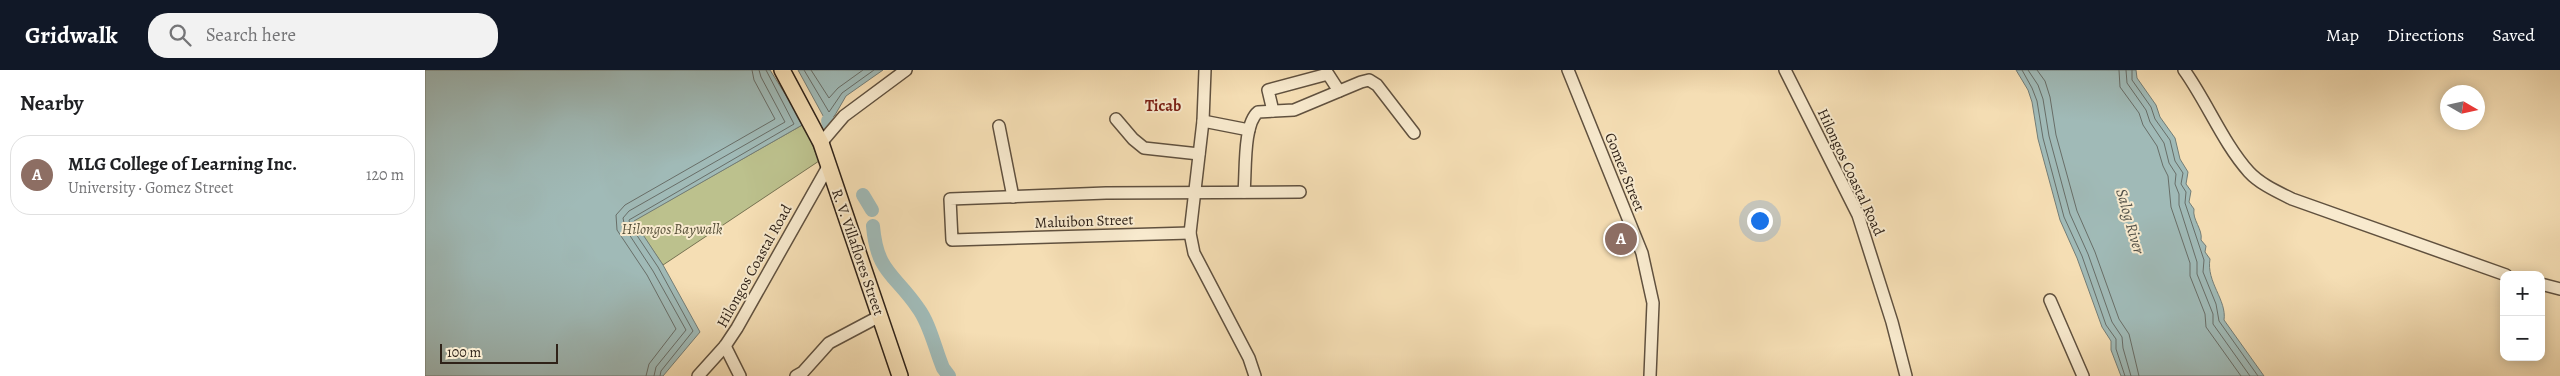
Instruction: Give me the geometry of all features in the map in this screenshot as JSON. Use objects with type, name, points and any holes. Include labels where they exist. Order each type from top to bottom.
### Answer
[{"type":"main road","name":"R. V. Villaflores Street","points":[[781,70],[815,128],[821,143],[900,376]]},
{"type":"street","points":[[821,143],[844,116],[906,70]]},
{"type":"street","points":[[1205,70],[1203,121],[1190,233],[1195,253],[1249,358],[1255,376]]},
{"type":"street","name":"Gomez Street","points":[[1568,70],[1642,253],[1653,303],[1650,376]]},
{"type":"street","name":"Hilongos Coastal Road","points":[[1785,70],[1858,215],[1889,313],[1906,376]]},
{"type":"street","points":[[2184,70],[2202,95],[2223,133],[2249,173],[2271,189],[2292,199],[2500,273]]},
{"type":"street","points":[[1273,111],[1268,90],[1327,72],[1339,91]]},
{"type":"street","points":[[1244,192],[1249,130],[1255,115],[1259,112],[1294,110],[1366,80],[1372,82],[1414,133]]},
{"type":"street","points":[[1116,119],[1133,139],[1144,148],[1199,154]]},
{"type":"street","points":[[1203,121],[1249,130]]},
{"type":"street","points":[[999,126],[1013,197],[1106,193],[1193,195],[1244,192],[1300,192]]},
{"type":"street","name":"Hilongos Coastal Road","points":[[698,376],[725,346],[829,166]]},
{"type":"street","name":"Maluibon Street","points":[[1013,197],[950,199],[952,240],[1190,233]]},
{"type":"street","points":[[2545,285],[2560,289]]},
{"type":"street","points":[[2050,300],[2083,376]]},
{"type":"street","points":[[796,376],[811,371],[829,343],[879,316]]},
{"type":"street","points":[[725,346],[740,376]]},
{"type":"green space","name":"Hilongos Baywalk","points":[[804,124],[819,161],[663,265],[633,221]]},
{"type":"water","points":[[425,70],[770,70],[804,124],[634,221],[663,265],[700,332],[663,376],[425,376]]},
{"type":"water","points":[[798,70],[883,70],[846,96],[835,115],[827,123]]},
{"type":"water","name":"Salog River","points":[[2016,70],[2136,70],[2137,78],[2156,105],[2160,117],[2175,138],[2180,159],[2188,172],[2186,184],[2191,191],[2189,202],[2194,209],[2201,240],[2206,246],[2205,252],[2210,259],[2211,275],[2223,305],[2224,320],[2264,376],[2121,376],[2111,350],[2111,341],[2102,327],[2077,258],[2060,220],[2038,139],[2032,102],[2028,90]]},
{"type":"waterway","points":[[863,195],[872,210]]},
{"type":"waterway","points":[[873,226],[878,254],[883,264],[922,314],[943,368],[949,376]]},
{"type":"place","name":"MLG College of Learning Inc.","points":[[1621,239]]},
{"type":"district","name":"Ticab","points":[[1163,105]]}]
